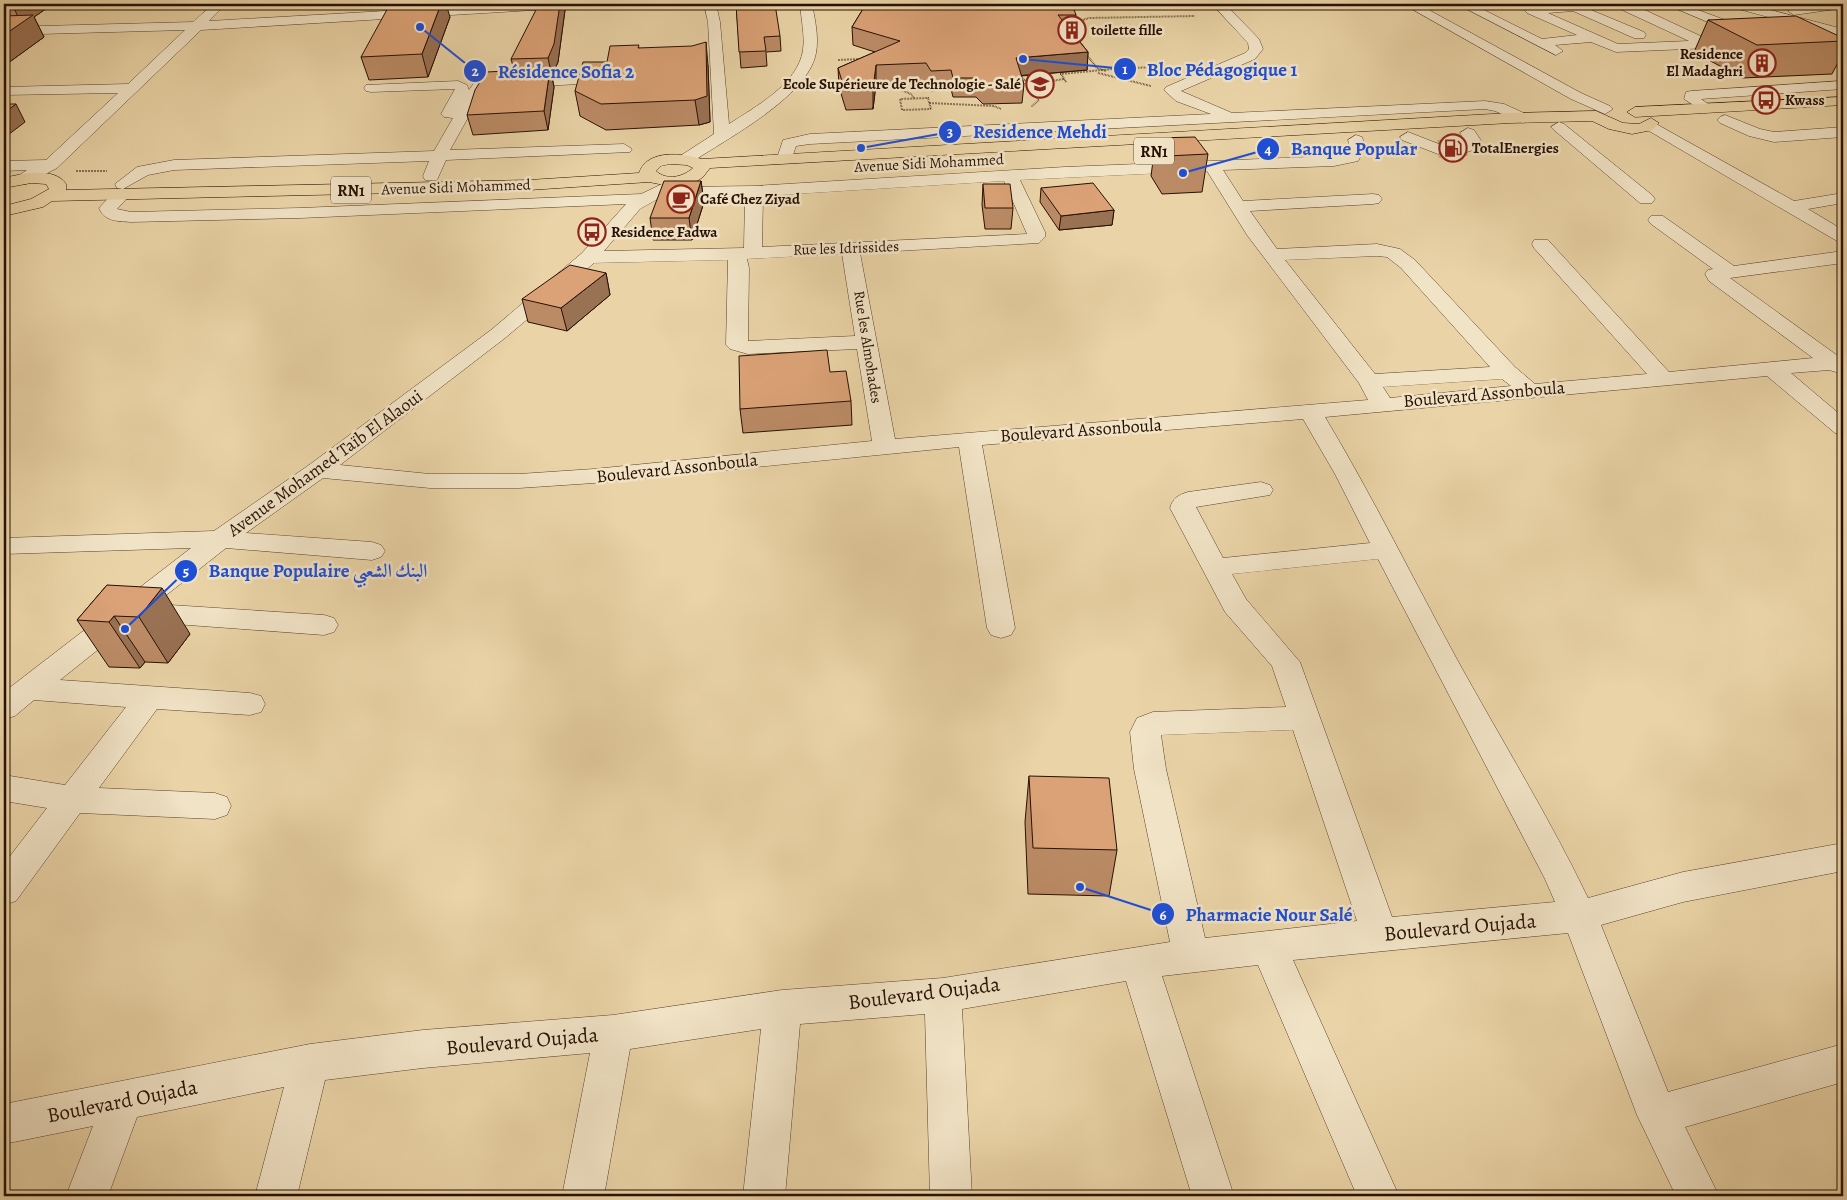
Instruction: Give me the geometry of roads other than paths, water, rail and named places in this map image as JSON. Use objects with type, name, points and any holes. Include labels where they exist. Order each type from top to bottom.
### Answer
[{"type":"main road","name":"RN1","points":[[1604,116],[1635,112],[1843,101]]},
{"type":"main road","name":"RN1","points":[[1635,112],[1647,117],[1650,124]]},
{"type":"main road","name":"RN1","points":[[1604,116],[1628,128],[1650,124],[1843,112]]},
{"type":"main road","name":"Avenue Sidi Mohammed","points":[[694,166],[785,158],[1393,126],[1468,133],[1523,118],[1604,116]]},
{"type":"main road","name":"Avenue Sidi Mohammed","points":[[694,166],[1061,156],[1356,140],[1559,127],[1604,116]]},
{"type":"main road","points":[[1393,126],[1408,136]]},
{"type":"main road","name":"RN1","points":[[653,178],[667,160],[694,166]]},
{"type":"main road","name":"RN1","points":[[679,181],[694,166]]},
{"type":"main road","name":"Avenue Sidi Mohammed","points":[[122,190],[431,176],[653,178]]},
{"type":"main road","name":"Avenue Sidi Mohammed","points":[[53,182],[122,190],[519,185],[653,178]]},
{"type":"main road","name":"RN1","points":[[12,182],[53,182]]},
{"type":"main road","name":"RN1","points":[[8,211],[53,182]]},
{"type":"street","points":[[53,182],[132,88],[220,4]]},
{"type":"street","points":[[4,31],[197,26],[480,6],[568,4]]},
{"type":"street","points":[[710,4],[714,22],[722,136]]},
{"type":"street","points":[[694,166],[722,136],[769,104],[803,68],[810,49],[806,4]]},
{"type":"street","points":[[1218,4],[1254,42],[1256,50],[1250,56],[1171,90],[1179,97],[1214,108],[1229,118]]},
{"type":"street","points":[[1411,4],[1576,96],[1604,116]]},
{"type":"street","points":[[1463,4],[1566,57],[1561,60],[1516,63]]},
{"type":"street","points":[[1610,4],[1707,44]]},
{"type":"street","points":[[1626,4],[1564,6],[1527,10],[1612,47],[1624,49],[1707,44],[1747,34]]},
{"type":"street","points":[[1672,4],[1747,34]]},
{"type":"street","points":[[1735,4],[1843,33]]},
{"type":"street","points":[[1762,4],[1843,24]]},
{"type":"street","points":[[1794,11],[1825,5],[1843,4]]},
{"type":"street","points":[[1564,6],[1639,35]]},
{"type":"street","points":[[1768,28],[1818,26]]},
{"type":"street","points":[[1540,42],[1682,33],[1747,34]]},
{"type":"street","points":[[1816,40],[1843,39]]},
{"type":"street","points":[[431,176],[440,154],[479,86],[575,81]]},
{"type":"street","points":[[1706,108],[1690,99],[1691,95],[1843,85]]},
{"type":"street","points":[[371,88],[461,86],[462,92],[433,147],[440,154]]},
{"type":"street","points":[[4,91],[132,88]]},
{"type":"street","points":[[785,158],[787,145],[796,140],[1485,105],[1499,107],[1523,118]]},
{"type":"street","points":[[1725,120],[1755,133],[1774,137],[1843,132]]},
{"type":"street","points":[[1650,124],[1685,147],[1843,237]]},
{"type":"street","points":[[1559,127],[1646,199]]},
{"type":"street","points":[[1628,128],[1685,147]]},
{"type":"street","points":[[1408,136],[1438,148]]},
{"type":"street","points":[[653,178],[754,190],[1065,172],[1349,159],[1358,148],[1356,140]]},
{"type":"street","points":[[624,149],[440,154],[159,166],[143,171],[122,190],[108,208],[110,212],[117,216],[131,217],[634,201]]},
{"type":"street","points":[[1061,156],[1065,172]]},
{"type":"street","name":"Avenue Sidi Mohammed","points":[[4,166],[53,182]]},
{"type":"street","points":[[1212,166],[1236,208],[1369,381],[1382,404]]},
{"type":"street","name":"Rue les Idrissides","points":[[589,257],[665,257],[1033,239],[1036,232],[1010,176]]},
{"type":"street","name":"Avenue Mohamed Taïb El Alaoui","points":[[4,708],[220,539],[318,470],[498,334],[589,257],[653,178],[679,181]]},
{"type":"street","points":[[754,190],[744,253],[739,268],[737,345],[748,348],[867,342]]},
{"type":"street","points":[[1792,207],[1843,198]]},
{"type":"street","points":[[1236,208],[1373,199]]},
{"type":"street","points":[[1657,220],[1730,272]]},
{"type":"street","points":[[1540,244],[1663,378]]},
{"type":"street","name":"Rue les Almohades","points":[[850,247],[885,447]]},
{"type":"street","points":[[1272,255],[1370,249],[1393,253],[1408,264],[1507,372],[1528,390]]},
{"type":"street","points":[[1840,365],[1714,276],[1716,274],[1843,257]]},
{"type":"street","name":"Boulevard Assonboula","points":[[318,470],[430,481],[519,481],[594,476],[969,439],[1310,412],[1772,368],[1840,365]]},
{"type":"street","points":[[1772,368],[1843,428]]},
{"type":"street","points":[[1369,381],[1507,372]]},
{"type":"street","points":[[1310,412],[1348,474],[1386,550],[1558,873],[1579,916],[1657,1115],[1698,1196]]},
{"type":"street","points":[[969,439],[1002,628]]},
{"type":"street","points":[[1261,490],[1188,500],[1184,503],[1183,508],[1235,605],[1285,662],[1380,934]]},
{"type":"street","points":[[4,546],[220,539],[372,551]]},
{"type":"street","points":[[1216,567],[1386,550]]},
{"type":"street","points":[[126,612],[324,625]]},
{"type":"street","points":[[28,689],[250,704]]},
{"type":"street","points":[[4,890],[74,800],[149,698]]},
{"type":"street","points":[[1191,957],[1150,769],[1144,732],[1153,724],[1304,718]]},
{"type":"street","points":[[4,788],[74,800],[215,806]]},
{"type":"street","name":"Boulevard Oujada","points":[[4,1124],[310,1063],[449,1047],[613,1033],[782,1008],[943,994],[1139,962],[1380,934],[1579,916],[1683,887],[1843,857]]},
{"type":"street","points":[[1270,947],[1378,1196]]},
{"type":"street","points":[[1139,962],[1213,1196]]},
{"type":"street","points":[[943,994],[951,1196]]},
{"type":"street","points":[[764,1196],[782,1008]]},
{"type":"street","points":[[583,1196],[613,1033]]},
{"type":"street","points":[[276,1196],[310,1063]]},
{"type":"street","points":[[1657,1115],[1843,1063]]},
{"type":"street","points":[[87,1196],[122,1102]]},
{"type":"tunnel","points":[[1438,149],[1467,147]]},
{"type":"place","name":"Résidence Sofia 2","points":[[420,27]]},
{"type":"place","name":"toilette fille","points":[[1072,30]]},
{"type":"place","name":"Bloc Pédagogique 1","points":[[1023,59]]},
{"type":"place","name":"Residence El Madaghri","points":[[1762,63]]},
{"type":"place","name":"Ecole Supérieure de Technologie - Salé","points":[[1040,84]]},
{"type":"place","name":"Kwass","points":[[1766,100]]},
{"type":"place","name":"Residence Mehdi","points":[[861,148]]},
{"type":"place","name":"TotalEnergies","points":[[1453,148]]},
{"type":"place","name":"Banque Popular","points":[[1183,173]]},
{"type":"place","name":"Café Chez Ziyad","points":[[681,199]]},
{"type":"place","name":"Residence Fadwa","points":[[592,232]]},
{"type":"place","name":"Banque Populaire البنك الشعبي","points":[[125,629]]},
{"type":"place","name":"Pharmacie Nour Salé","points":[[1080,887]]}]
